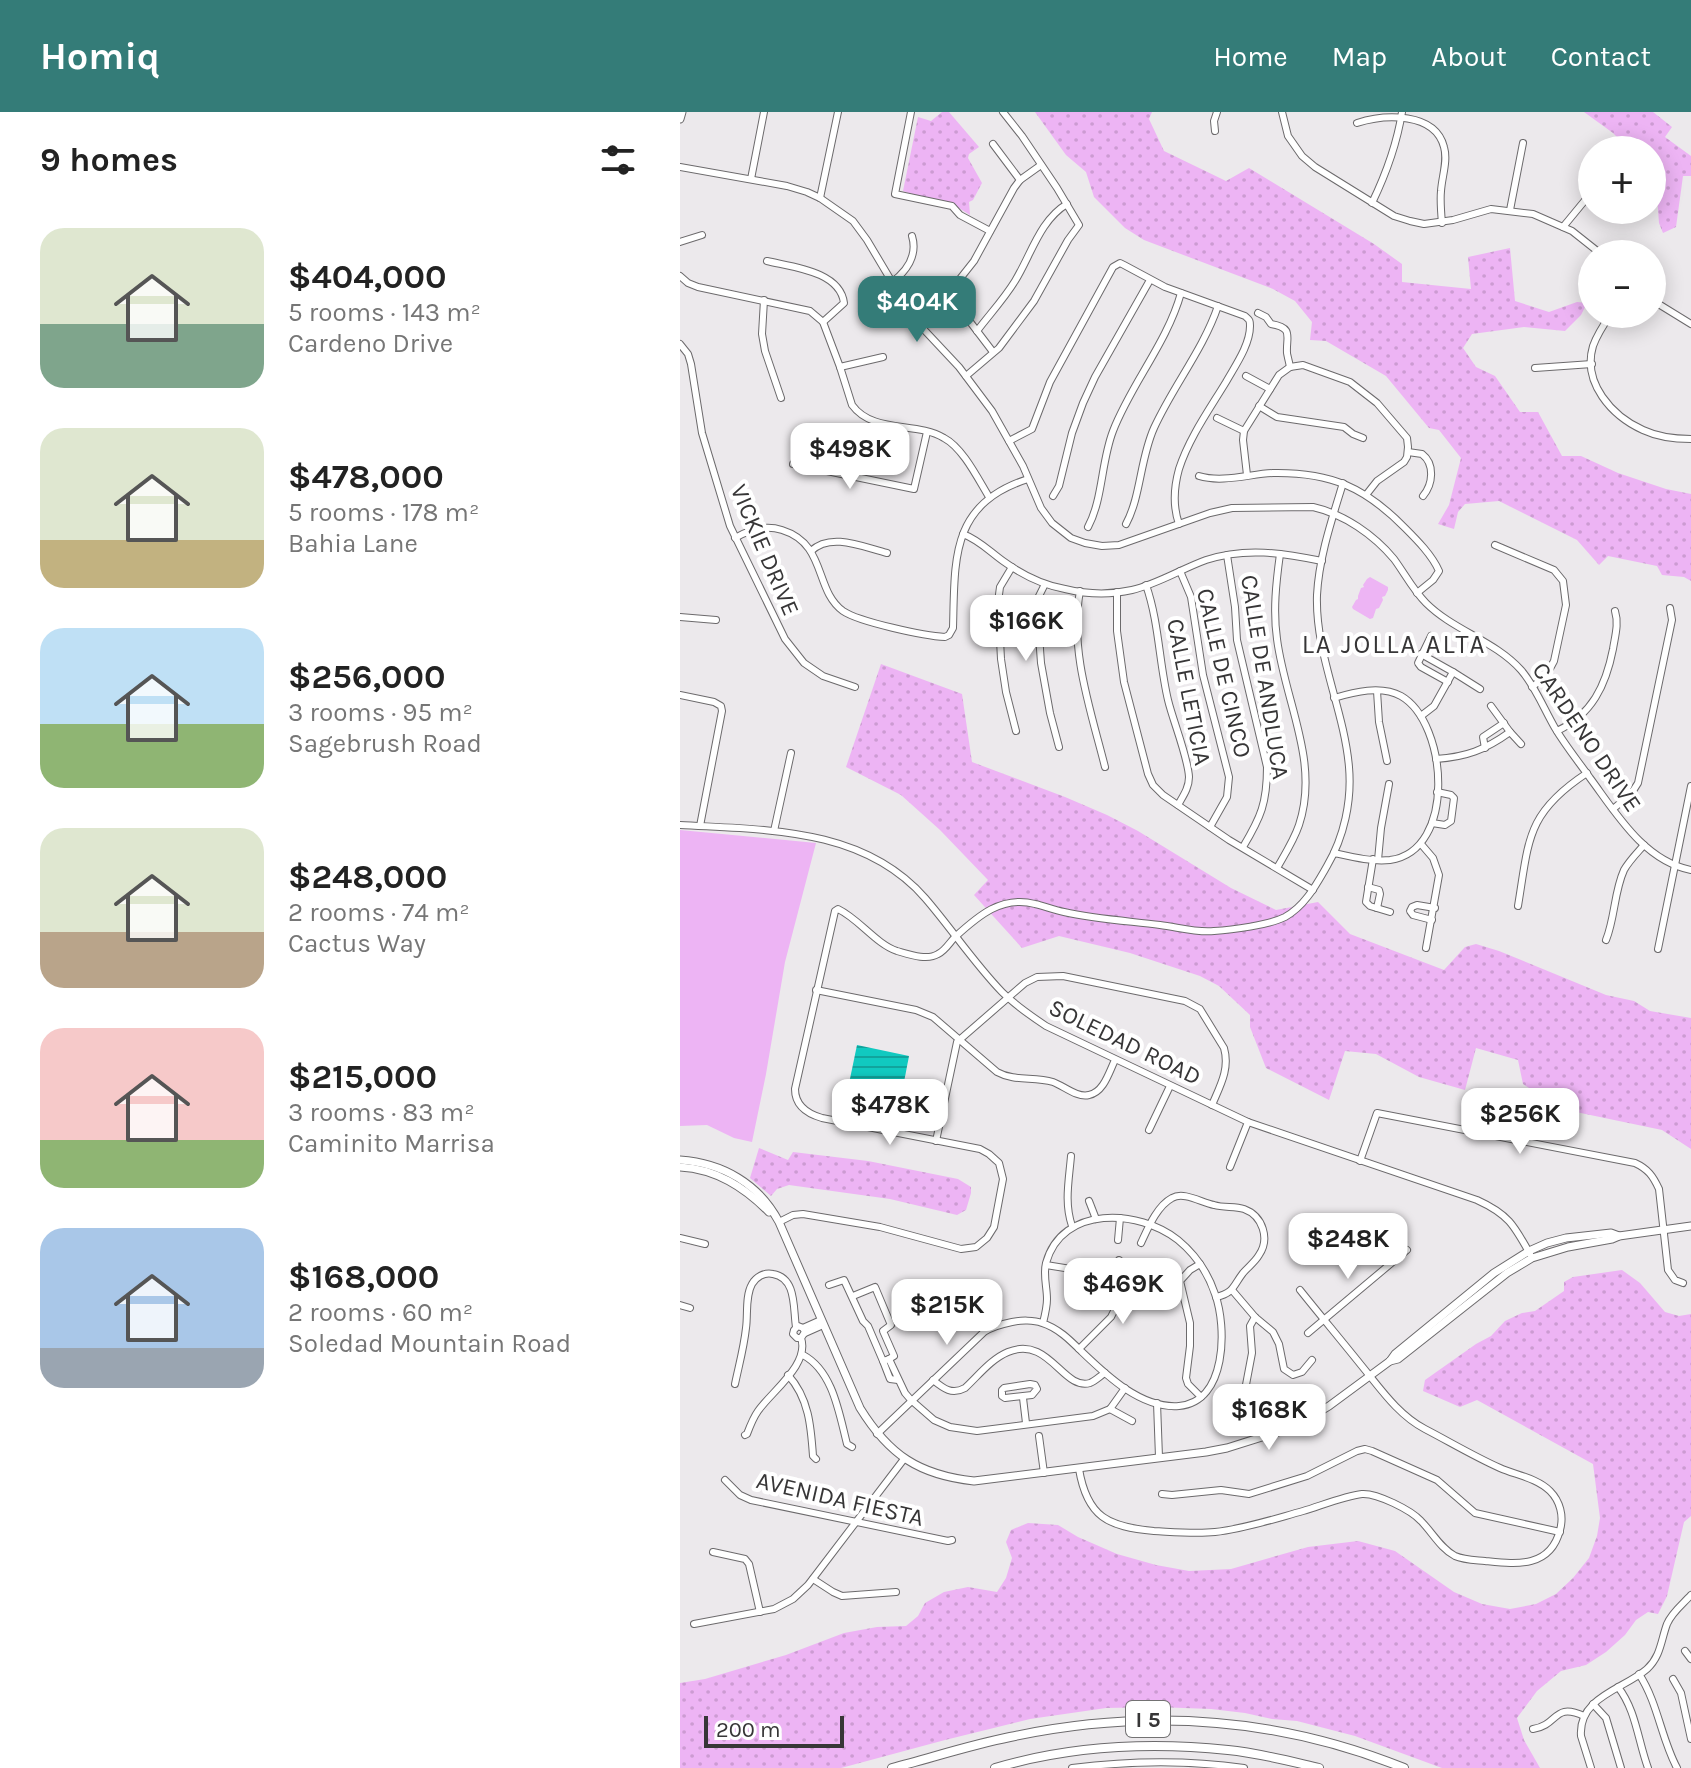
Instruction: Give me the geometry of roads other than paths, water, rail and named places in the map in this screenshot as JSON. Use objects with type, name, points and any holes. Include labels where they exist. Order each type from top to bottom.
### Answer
[{"type":"highway","name":"I 5","points":[[892,1768],[1008,1737],[1076,1725],[1159,1719],[1234,1724],[1309,1736],[1370,1754],[1404,1768]]},
{"type":"highway","name":"I 5","points":[[995,1768],[1075,1751],[1157,1746],[1230,1750],[1319,1768]]},
{"type":"main road","points":[[680,119],[682,112]]},
{"type":"main road","points":[[680,1160],[702,1163],[731,1173],[745,1181],[767,1202],[779,1222],[860,1408],[877,1434],[904,1459],[917,1466],[946,1478],[974,1481],[1227,1448],[1281,1431],[1329,1406],[1390,1361],[1504,1265],[1547,1243],[1566,1238],[1611,1233],[1619,1236],[1691,1226]]},
{"type":"main road","points":[[680,1167],[702,1170],[728,1180],[753,1196],[779,1222]]},
{"type":"street","points":[[751,179],[764,112]]},
{"type":"street","points":[[820,198],[838,112]]},
{"type":"street","points":[[911,112],[895,194],[952,206],[960,215],[990,231]]},
{"type":"street","points":[[966,376],[999,348],[1034,301],[1079,225],[1003,112]]},
{"type":"street","points":[[1215,131],[1217,112]]},
{"type":"street","points":[[1282,112],[1288,136],[1302,156],[1384,211],[1424,224],[1442,223],[1491,209],[1510,210],[1533,214],[1584,240]]},
{"type":"street","points":[[1372,203],[1394,149],[1402,114]]},
{"type":"street","points":[[1357,123],[1402,114],[1427,123],[1436,130],[1444,144],[1446,158],[1441,192],[1442,223]]},
{"type":"street","points":[[1510,210],[1523,143]]},
{"type":"street","points":[[993,144],[1020,180]]},
{"type":"street","points":[[993,352],[958,306],[955,290],[1014,188],[1041,165]]},
{"type":"street","name":"CARDENO DRIVE","points":[[680,167],[807,192],[853,221],[914,319],[966,376],[992,411],[1023,466],[1041,508],[1052,523],[1071,538],[1102,546],[1119,545],[1210,513],[1243,507],[1313,507],[1357,526],[1378,542],[1429,606],[1508,657],[1521,670],[1557,731],[1613,809],[1644,845],[1676,865],[1691,870]]},
{"type":"street","points":[[977,331],[1012,285],[1045,224],[1055,211],[1067,204]]},
{"type":"street","points":[[1563,227],[1578,209]]},
{"type":"street","points":[[680,242],[702,235]]},
{"type":"street","points":[[891,283],[910,264],[915,245],[912,236]]},
{"type":"street","points":[[767,261],[814,271],[839,290],[844,303],[823,322]]},
{"type":"street","points":[[1009,441],[1032,429],[1050,382],[1113,267],[1120,263],[1150,280],[1245,316],[1250,322],[1245,347],[1195,434],[1179,470],[1175,491],[1179,524]]},
{"type":"street","points":[[680,276],[698,287],[810,311],[823,322],[852,405],[863,416],[874,421],[946,438],[989,497]]},
{"type":"street","points":[[1053,496],[1059,486],[1083,403],[1150,280]]},
{"type":"street","points":[[1088,527],[1094,515],[1113,430],[1171,320],[1181,293]]},
{"type":"street","points":[[764,300],[763,343],[781,398]]},
{"type":"street","points":[[1126,524],[1144,454],[1155,427],[1207,334],[1218,306]]},
{"type":"street","points":[[1666,309],[1691,324]]},
{"type":"street","points":[[1258,313],[1271,324],[1286,329],[1290,367]]},
{"type":"street","points":[[1602,328],[1593,346],[1592,364],[1595,383],[1603,399],[1622,418],[1642,430],[1675,439],[1691,439]]},
{"type":"street","name":"VICKIE DRIVE","points":[[680,344],[691,364],[702,433],[735,538],[785,639],[804,663],[823,676],[855,687]]},
{"type":"street","points":[[840,367],[883,357]]},
{"type":"street","points":[[1535,368],[1592,364]]},
{"type":"street","points":[[1247,475],[1244,431],[1279,375],[1290,367],[1303,365],[1338,377],[1360,389],[1377,403],[1407,438],[1408,452],[1404,462],[1377,481],[1366,495]]},
{"type":"street","points":[[1246,376],[1270,389]]},
{"type":"street","points":[[1259,406],[1277,417],[1344,427],[1363,438]]},
{"type":"street","points":[[1217,418],[1244,431]]},
{"type":"street","points":[[793,464],[914,489],[927,432]]},
{"type":"street","points":[[1408,452],[1422,454],[1430,462],[1431,473],[1423,496]]},
{"type":"street","points":[[1199,476],[1209,479],[1278,473],[1314,475],[1343,483],[1366,495],[1413,535],[1439,571],[1417,593]]},
{"type":"street","points":[[735,538],[753,529],[774,527],[791,532],[811,551],[830,596],[841,610],[861,620],[940,637],[949,635],[953,628],[955,570],[966,525],[989,497],[1028,479]]},
{"type":"street","points":[[779,1222],[803,1214],[880,1227],[961,1249],[976,1247],[994,1227],[1002,1171],[999,1163],[989,1154],[980,1149],[815,1116],[799,1105],[795,1089],[833,914],[838,909],[889,947],[924,957],[938,954],[989,909],[1009,903],[1024,902],[1064,912],[1212,932],[1274,922],[1299,907],[1313,890],[1334,853],[1345,820],[1349,785],[1346,747],[1321,641],[1317,593],[1322,561],[1343,483]]},
{"type":"street","points":[[963,534],[982,543],[1012,567],[1045,584],[1096,594],[1132,590],[1227,555],[1268,552],[1322,561]]},
{"type":"street","points":[[811,551],[831,540],[887,553]]},
{"type":"street","points":[[1495,545],[1554,570],[1563,581],[1566,605],[1554,661],[1546,676],[1532,687]]},
{"type":"street","points":[[1277,868],[1299,828],[1307,787],[1304,755],[1277,639],[1275,591],[1280,554]]},
{"type":"street","name":"CALLE DE ANDLUCA","points":[[1227,555],[1237,640],[1267,767],[1264,805],[1243,847]]},
{"type":"street","points":[[1012,567],[1000,587],[998,602],[1003,670],[1016,731]]},
{"type":"street","name":"CALLE DE CINCO","points":[[1180,571],[1191,597],[1203,675],[1229,777],[1227,797],[1210,827]]},
{"type":"street","points":[[1045,584],[1037,607],[1041,663],[1059,747]]},
{"type":"street","name":"CALLE LETICIA","points":[[1146,585],[1155,614],[1159,657],[1168,699],[1188,771],[1187,791],[1178,805]]},
{"type":"street","points":[[1080,591],[1080,662],[1105,767]]},
{"type":"street","points":[[1117,592],[1117,631],[1124,682],[1148,774],[1156,789],[1210,827],[1313,890]]},
{"type":"street","points":[[1613,809],[1631,794],[1640,776],[1672,620],[1670,608]]},
{"type":"street","points":[[1557,731],[1574,721],[1601,691],[1610,666],[1618,621],[1615,611]]},
{"type":"street","points":[[680,617],[716,620]]},
{"type":"street","points":[[1431,636],[1418,663],[1448,682]]},
{"type":"street","points":[[1421,654],[1480,689]]},
{"type":"street","points":[[1421,716],[1434,706],[1453,672]]},
{"type":"street","points":[[1334,698],[1377,691],[1401,696],[1414,706],[1430,735],[1436,759],[1437,792],[1432,823],[1421,844],[1390,860],[1334,853]]},
{"type":"street","points":[[1377,691],[1379,722],[1387,761]]},
{"type":"street","points":[[680,695],[714,702],[721,706],[722,711],[700,826]]},
{"type":"street","points":[[1491,706],[1521,744]]},
{"type":"street","points":[[1485,748],[1483,737],[1504,723]]},
{"type":"street","points":[[1436,759],[1457,758],[1485,748],[1510,732]]},
{"type":"street","points":[[774,831],[791,753]]},
{"type":"street","points":[[1518,906],[1528,843],[1536,821],[1557,795],[1587,773]]},
{"type":"street","points":[[1389,784],[1366,902],[1390,912]]},
{"type":"street","points":[[1658,949],[1688,814],[1691,786]]},
{"type":"street","points":[[1432,823],[1445,825],[1451,821],[1454,798],[1437,792]]},
{"type":"street","name":"SOLEDAD ROAD","points":[[680,825],[807,835],[856,849],[885,865],[922,895],[1007,997],[1046,1026],[1248,1122],[1477,1200],[1514,1225],[1530,1254]]},
{"type":"street","points":[[1421,844],[1433,858],[1439,875],[1426,948]]},
{"type":"street","points":[[1606,940],[1625,868],[1644,845]]},
{"type":"street","points":[[1368,887],[1379,890],[1377,908]]},
{"type":"street","points":[[1432,920],[1413,915],[1410,911],[1417,905],[1435,908]]},
{"type":"street","points":[[936,1141],[955,1047],[1007,997],[1037,977],[1063,976],[1185,1001],[1200,1009],[1226,1054],[1225,1075],[1212,1105]]},
{"type":"street","points":[[816,990],[916,1010],[939,1021],[1005,1077],[1055,1082],[1081,1095],[1089,1095],[1101,1088],[1115,1060]]},
{"type":"street","points":[[1149,1130],[1170,1086]]},
{"type":"street","points":[[1360,1161],[1377,1113],[1635,1163],[1646,1169],[1659,1189],[1668,1270],[1675,1280],[1683,1283]]},
{"type":"street","points":[[1230,1167],[1248,1122]]},
{"type":"street","points":[[1071,1156],[1066,1202],[1072,1226]]},
{"type":"street","points":[[1141,1243],[1150,1223],[1166,1203],[1179,1196],[1210,1205],[1242,1208],[1257,1217],[1264,1234],[1263,1249],[1232,1290],[1216,1297]]},
{"type":"street","points":[[1089,1201],[1096,1219]]},
{"type":"street","points":[[1118,1240],[1120,1218]]},
{"type":"street","points":[[877,1434],[990,1328],[1017,1321],[1043,1323],[1065,1336],[1125,1388],[1157,1403],[1181,1406],[1194,1402],[1209,1390],[1214,1379],[1220,1355],[1221,1326],[1209,1279],[1195,1256],[1178,1240],[1150,1223],[1120,1218],[1096,1219],[1072,1226],[1057,1241],[1046,1265],[1047,1303],[1043,1323]]},
{"type":"street","points":[[680,1238],[705,1244]]},
{"type":"street","points":[[1308,1333],[1407,1250]]},
{"type":"street","points":[[1079,1349],[1111,1317],[1118,1303],[1119,1260]]},
{"type":"street","points":[[1200,1264],[1180,1281],[1190,1323],[1186,1378],[1201,1397]]},
{"type":"street","points":[[1046,1265],[1139,1280]]},
{"type":"street","points":[[735,1384],[746,1328],[749,1289],[759,1276],[776,1274],[784,1279],[791,1290],[803,1355],[759,1410],[745,1435]]},
{"type":"street","points":[[829,1285],[844,1280],[886,1360],[890,1379],[898,1380],[911,1400],[934,1420],[958,1429],[977,1431],[1093,1416],[1110,1409],[1125,1388]]},
{"type":"street","points":[[853,1296],[875,1287],[891,1325],[883,1331],[894,1356],[886,1360]]},
{"type":"street","points":[[1232,1290],[1255,1317],[1273,1332],[1279,1344],[1282,1363],[1288,1372],[1298,1374],[1312,1360]]},
{"type":"street","points":[[1079,1469],[1082,1489],[1099,1515],[1135,1529],[1213,1532],[1270,1520],[1362,1494],[1386,1500],[1419,1519],[1444,1548],[1465,1559],[1518,1564],[1529,1562],[1548,1551],[1560,1532],[1561,1512],[1548,1489],[1499,1468],[1403,1414],[1300,1290]]},
{"type":"street","points":[[680,1305],[690,1308]]},
{"type":"street","points":[[935,1306],[974,1313],[985,1319],[990,1328]]},
{"type":"street","points":[[1245,1390],[1252,1353],[1250,1326],[1255,1317]]},
{"type":"street","points":[[801,1332],[822,1322]]},
{"type":"street","points":[[933,1380],[946,1390],[961,1390],[997,1358],[1022,1349],[1042,1354],[1079,1383],[1089,1383],[1105,1373]]},
{"type":"street","points":[[803,1355],[823,1371],[838,1407],[847,1444],[852,1447]]},
{"type":"street","points":[[788,1375],[797,1384],[807,1408],[813,1456],[816,1459]]},
{"type":"street","points":[[1035,1385],[1036,1392],[1023,1398],[1005,1398],[1002,1390],[1035,1385]]},
{"type":"street","points":[[1023,1398],[1026,1423]]},
{"type":"street","points":[[1157,1403],[1159,1457]]},
{"type":"street","points":[[1110,1409],[1132,1421]]},
{"type":"street","points":[[1039,1436],[1044,1473]]},
{"type":"street","points":[[1162,1494],[1226,1490],[1249,1494],[1307,1476],[1365,1449],[1437,1480],[1475,1513],[1560,1532]]},
{"type":"street","points":[[694,1624],[760,1612],[782,1606],[793,1599],[813,1579],[904,1459]]},
{"type":"street","name":"AVENIDA FIESTA","points":[[725,1480],[740,1495],[751,1500],[952,1540]]},
{"type":"street","points":[[713,1552],[745,1559],[749,1564],[760,1612]]},
{"type":"street","points":[[813,1579],[842,1596],[896,1592]]},
{"type":"street","points":[[1591,1768],[1580,1731],[1584,1716],[1593,1704],[1654,1661],[1660,1652],[1671,1616],[1691,1595]]},
{"type":"street","points":[[1685,1651],[1691,1659]]},
{"type":"street","points":[[1639,1674],[1656,1707],[1677,1768]]},
{"type":"street","points":[[1673,1679],[1689,1718],[1691,1739]]},
{"type":"street","points":[[1618,1687],[1631,1709],[1648,1768]]},
{"type":"street","points":[[1593,1704],[1606,1718],[1621,1768]]},
{"type":"street","points":[[1533,1729],[1542,1728],[1564,1711],[1584,1716]]},
{"type":"street","points":[[1072,1768],[1164,1762],[1244,1768]]},
{"type":"water","points":[[857,1045],[909,1056],[899,1108],[846,1098]]},
{"type":"district","name":"LA JOLLA ALTA","points":[[1394,644]]}]
